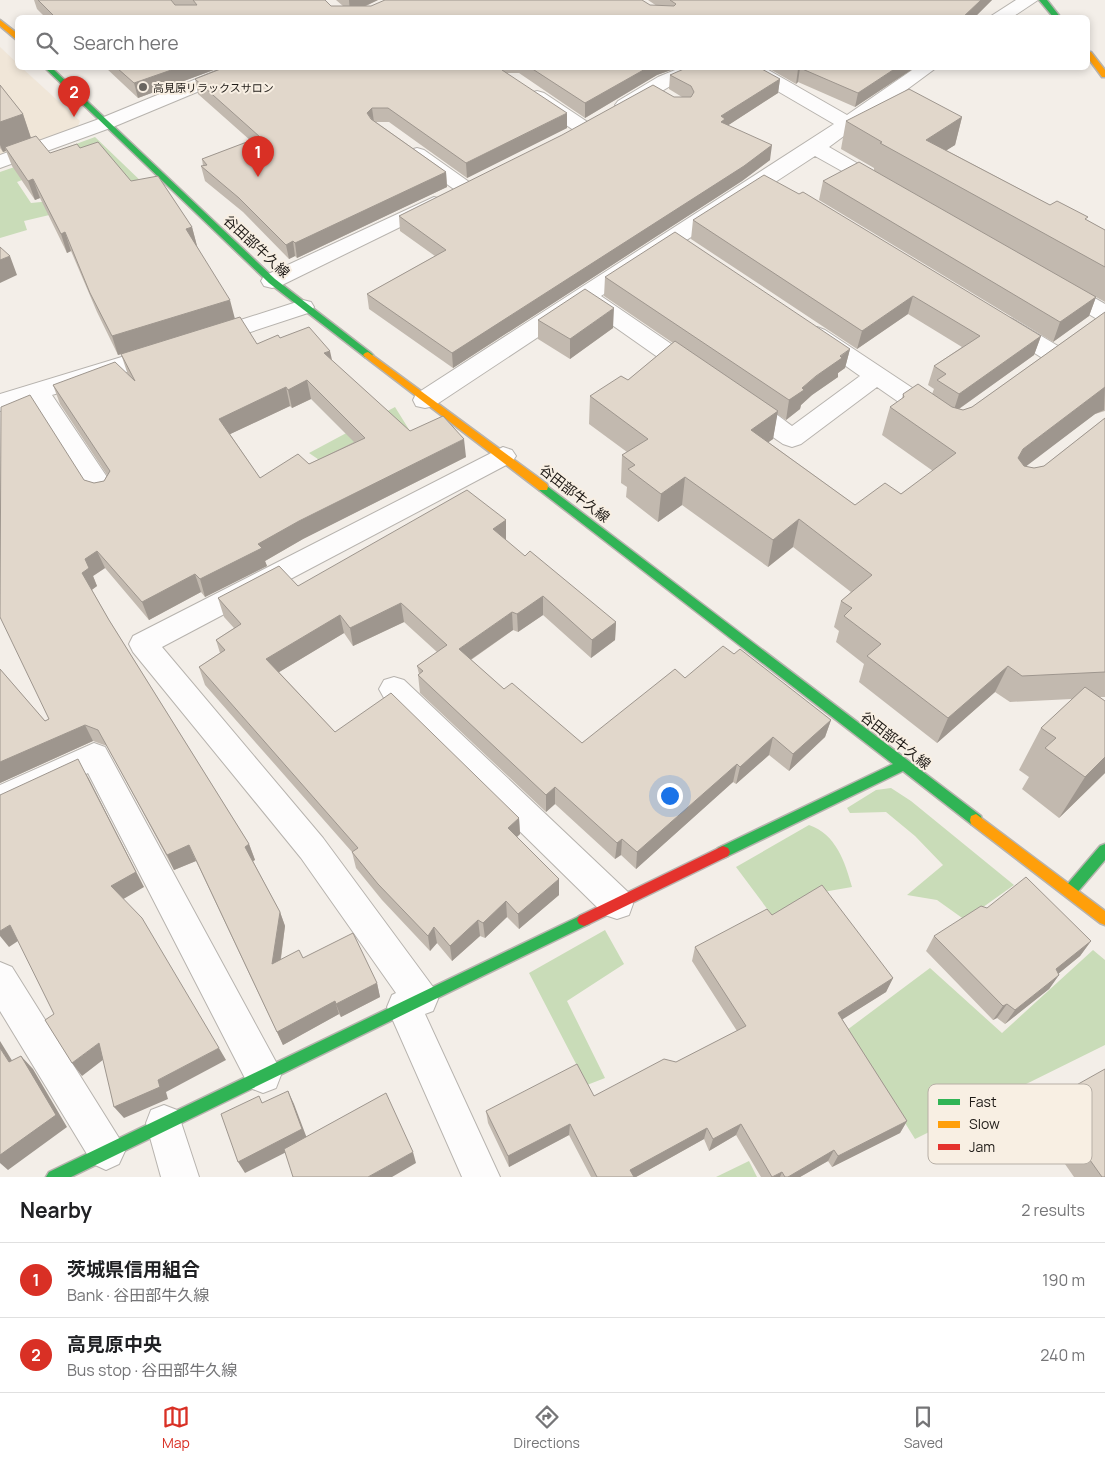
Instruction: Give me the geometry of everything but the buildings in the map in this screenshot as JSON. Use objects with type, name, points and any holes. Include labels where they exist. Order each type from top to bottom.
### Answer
[{"type":"main road","points":[[1043,0],[1056,15]]},
{"type":"main road","points":[[0,23],[15,36]]},
{"type":"main road","points":[[1090,56],[1105,75]]},
{"type":"main road","name":"谷田部牛久線","points":[[50,70],[272,282],[302,307],[502,456],[1105,918]]},
{"type":"main road","points":[[54,1177],[903,765]]},
{"type":"main road","points":[[1070,891],[1105,850]]},
{"type":"street","points":[[1002,15],[1030,0]]},
{"type":"street","points":[[0,162],[106,123],[233,70]]},
{"type":"street","points":[[519,85],[592,125],[660,93],[691,70]]},
{"type":"street","points":[[755,70],[848,124]]},
{"type":"street","points":[[426,400],[586,297],[683,245],[775,184],[815,148],[925,70]]},
{"type":"street","points":[[272,282],[474,184],[404,144]]},
{"type":"street","points":[[815,148],[900,196]]},
{"type":"street","points":[[1045,279],[1100,320]]},
{"type":"street","points":[[586,297],[792,438],[877,375]]},
{"type":"street","points":[[0,403],[302,307]]},
{"type":"street","points":[[987,313],[1054,355]]},
{"type":"street","points":[[796,321],[953,427]]},
{"type":"street","points":[[38,392],[102,490]]},
{"type":"street","points":[[482,1177],[413,1003],[312,848],[142,644],[502,456]]},
{"type":"street","points":[[394,689],[617,904]]},
{"type":"street","points":[[0,800],[94,756],[263,1076]]},
{"type":"street","points":[[0,979],[106,1152]]},
{"type":"street","points":[[164,1123],[180,1177]]},
{"type":"shaded area","points":[[0,47],[15,61],[15,70],[24,70],[80,121],[77,128],[0,155]]},
{"type":"green space","points":[[95,137],[146,186],[96,195],[65,148]]},
{"type":"green space","points":[[29,162],[40,173],[17,182],[31,203],[51,201],[62,212],[24,221],[27,230],[0,238],[0,172]]},
{"type":"green space","points":[[395,407],[423,452],[331,468],[309,453]]},
{"type":"green space","points":[[891,788],[911,801],[1014,885],[965,920],[937,900],[907,895],[943,865],[915,836],[886,812],[850,813],[847,808],[876,790]]},
{"type":"green space","points":[[809,825],[818,829],[833,842],[846,868],[852,887],[823,892],[774,918],[736,867]]},
{"type":"green space","points":[[605,930],[624,964],[567,1001],[605,1078],[587,1085],[529,973]]},
{"type":"green space","points":[[1093,950],[1105,960],[1105,1045],[1026,1084],[928,1084],[928,1133],[915,1139],[847,1030],[930,968],[1002,1033]]},
{"type":"green space","points":[[749,1161],[757,1177],[716,1177]]},
{"type":"traffic: fast","points":[[1043,0],[1056,15]]},
{"type":"traffic: fast","points":[[50,70],[272,281],[368,355]]},
{"type":"traffic: fast","points":[[543,487],[976,820]]},
{"type":"traffic: fast","points":[[723,852],[903,765]]},
{"type":"traffic: fast","points":[[1070,891],[1105,850]]},
{"type":"traffic: fast","points":[[54,1177],[584,920]]},
{"type":"traffic: slow","points":[[0,22],[15,36]]},
{"type":"traffic: slow","points":[[1090,56],[1105,75]]},
{"type":"traffic: slow","points":[[368,355],[543,487]]},
{"type":"traffic: slow","points":[[976,820],[1105,919]]},
{"type":"traffic: jam","points":[[584,920],[723,852]]},
{"type":"place","name":"高見原リラックスサロン","points":[[143,87]]},
{"type":"place","name":"高見原中央","points":[[74,117]]},
{"type":"place","name":"茨城県信用組合","points":[[258,177]]}]
